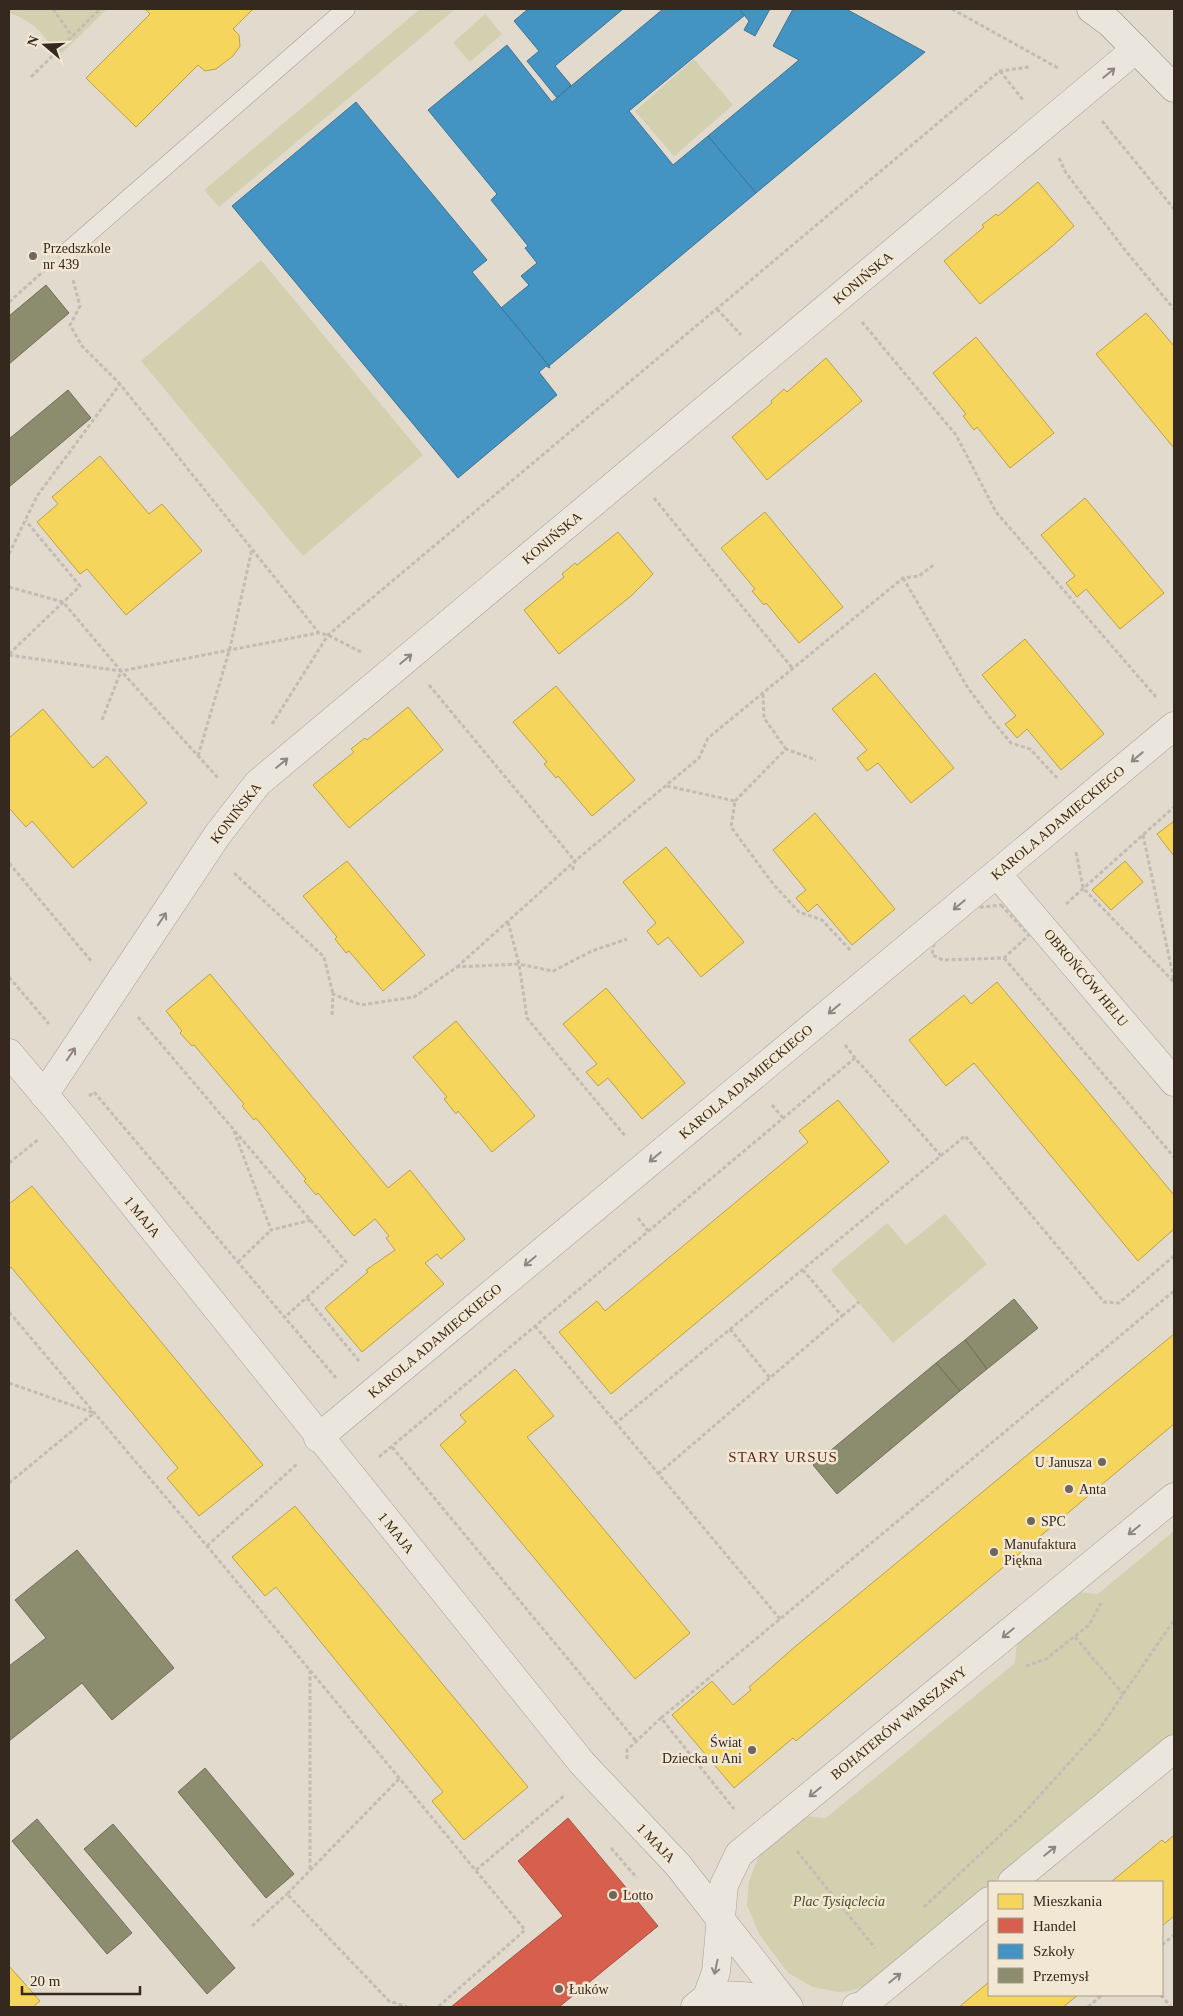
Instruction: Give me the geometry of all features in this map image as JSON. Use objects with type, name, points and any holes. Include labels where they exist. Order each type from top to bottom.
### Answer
[{"type":"street","points":[[1091,9],[1110,23],[1174,88]]},
{"type":"street","name":"KONIŃSKA","points":[[44,1095],[218,834],[258,783],[1044,128],[1136,49]]},
{"type":"street","name":"KAROLA ADAMIECKIEGO","points":[[311,1448],[1174,726]]},
{"type":"street","name":"OBROŃCÓW HELU","points":[[997,874],[1036,930],[1174,1082]]},
{"type":"street","name":"1 MAJA","points":[[9,1053],[44,1095],[311,1448],[591,1774],[678,1865],[789,2007]]},
{"type":"street","name":"BOHATERÓW WARSZAWY","points":[[701,2002],[716,1972],[720,1951],[720,1920],[724,1885],[738,1854],[1174,1497]]},
{"type":"street","points":[[1013,1881],[1174,1749]]},
{"type":"street","points":[[856,2007],[862,2006],[988,1902]]},
{"type":"street","name":"BOHATERÓW WARSZAWY","points":[[701,2002],[734,1994],[764,2000],[784,2007]]},
{"type":"lane","points":[[66,252],[346,9]]},
{"type":"path","points":[[53,9],[72,36]]},
{"type":"path","points":[[952,9],[1059,69],[1064,74]]},
{"type":"path","points":[[31,78],[98,10]]},
{"type":"path","points":[[328,635],[1000,71],[1029,67]]},
{"type":"path","points":[[1000,71],[1044,128],[1066,172],[1125,250],[1174,309]]},
{"type":"path","points":[[1098,115],[1174,209]]},
{"type":"path","points":[[9,302],[66,252],[80,306],[70,325],[82,346],[120,384],[319,633]]},
{"type":"path","points":[[857,317],[956,434],[996,512],[1160,702]]},
{"type":"path","points":[[9,554],[37,496],[120,384]]},
{"type":"path","points":[[653,497],[792,669]]},
{"type":"path","points":[[9,654],[80,586],[26,521]]},
{"type":"path","points":[[198,756],[230,648],[252,549]]},
{"type":"path","points":[[333,994],[361,1005],[414,997],[457,967],[575,862],[699,758],[708,738],[903,578],[918,576],[935,564]]},
{"type":"path","points":[[903,578],[968,688],[992,720],[1011,743],[1030,750],[1060,782]]},
{"type":"path","points":[[9,587],[63,602],[121,671],[223,784]]},
{"type":"path","points":[[9,654],[121,671],[230,648],[319,633],[328,635],[394,669],[425,680],[575,862]]},
{"type":"path","points":[[102,720],[121,671]]},
{"type":"path","points":[[763,694],[764,718],[786,749],[816,760]]},
{"type":"path","points":[[786,749],[736,801],[731,827],[774,885],[800,912],[822,920],[852,953]]},
{"type":"path","points":[[667,786],[736,801]]},
{"type":"path","points":[[1036,930],[1001,905],[973,908],[935,937],[932,955],[943,960],[1004,958],[1036,930],[1084,888],[1174,807]]},
{"type":"path","points":[[1067,815],[1084,888],[1174,981]]},
{"type":"path","points":[[1143,835],[1174,981]]},
{"type":"path","points":[[572,872],[575,862]]},
{"type":"path","points":[[9,863],[346,1262],[284,1317]]},
{"type":"path","points":[[228,868],[324,957],[333,994],[332,1015]]},
{"type":"path","points":[[508,922],[519,964],[527,1018],[630,1142]]},
{"type":"path","points":[[457,967],[519,964],[553,971],[592,951],[627,939]]},
{"type":"path","points":[[1004,958],[1174,1157]]},
{"type":"path","points":[[372,1459],[377,1459],[392,1447],[855,1058],[941,1156]]},
{"type":"path","points":[[233,1128],[271,1230]]},
{"type":"path","points":[[616,1423],[965,1136],[1104,1302],[1119,1303],[1174,1256]]},
{"type":"path","points":[[238,1262],[271,1230],[311,1220]]},
{"type":"path","points":[[803,1270],[842,1316]]},
{"type":"path","points":[[626,1767],[627,1750],[661,1718],[1174,1291]]},
{"type":"path","points":[[307,1298],[362,1365]]},
{"type":"path","points":[[658,1474],[859,1302]]},
{"type":"path","points":[[9,1312],[207,1546],[525,1930],[438,2007]]},
{"type":"path","points":[[535,1326],[780,1619]]},
{"type":"path","points":[[730,1329],[770,1378]]},
{"type":"path","points":[[9,1384],[94,1413]]},
{"type":"path","points":[[9,1483],[94,1413]]},
{"type":"path","points":[[392,1447],[636,1741]]},
{"type":"path","points":[[207,1546],[311,1448]]},
{"type":"path","points":[[921,1909],[1022,1815],[1098,1731],[1174,1620]]},
{"type":"path","points":[[1075,1636],[1124,1695]]},
{"type":"path","points":[[310,1671],[310,1870]]},
{"type":"path","points":[[661,1718],[734,1809]]},
{"type":"path","points":[[476,1870],[591,1774]]},
{"type":"path","points":[[252,1926],[287,1894],[399,1779]]},
{"type":"path","points":[[796,1850],[875,1948]]},
{"type":"path","points":[[287,1894],[389,2001],[407,2007]]},
{"type":"path","points":[[1163,1944],[1174,1935]]},
{"type":"path","points":[[868,1954],[882,1944]]},
{"type":"path","points":[[1088,2007],[1101,1996]]},
{"type":"path","points":[[1162,1996],[1171,2007]]},
{"type":"path","points":[[387,2007],[389,2001]]},
{"type":"green space","points":[[9,9],[107,9],[59,56],[38,30],[26,20],[9,13]]},
{"type":"green space","points":[[420,9],[455,9],[219,207],[204,190]]},
{"type":"green space","points":[[485,14],[502,34],[470,62],[453,43]]},
{"type":"green space","points":[[694,59],[733,105],[674,156],[635,111]]},
{"type":"green space","points":[[261,260],[423,455],[303,556],[141,361]]},
{"type":"green space","points":[[945,1214],[987,1264],[893,1343],[831,1270],[887,1223],[906,1245]]},
{"type":"green space","name":"Plac Tysiąclecia","points":[[1174,1531],[1174,1733],[995,1881],[988,1881],[988,1887],[879,1978],[865,1986],[850,1991],[838,1992],[813,1987],[788,1973],[759,1934],[747,1905],[749,1881],[759,1856],[804,1816],[826,1818],[1015,1663],[1017,1641],[1077,1592],[1098,1594]]},
{"type":"building: Mieszkania","points":[[145,9],[253,9],[233,29],[239,35],[240,46],[233,56],[216,69],[205,71],[198,65],[136,127],[86,78],[150,14]]},
{"type":"building: Mieszkania","points":[[1038,182],[1074,226],[980,304],[944,261],[984,227],[982,225],[996,214],[998,216]]},
{"type":"building: Mieszkania","points":[[1146,313],[1174,346],[1174,448],[1096,354]]},
{"type":"building: Mieszkania","points":[[976,337],[1054,433],[1010,468],[977,427],[974,430],[963,416],[966,414],[933,373]]},
{"type":"building: Mieszkania","points":[[826,358],[862,401],[767,480],[732,437],[772,403],[771,401],[784,389],[787,392]]},
{"type":"building: Mieszkania","points":[[100,456],[149,514],[162,504],[202,551],[126,615],[87,569],[80,574],[37,522],[58,504],[52,497]]},
{"type":"building: Mieszkania","points":[[1085,498],[1164,593],[1120,629],[1086,589],[1077,597],[1066,583],[1075,576],[1041,535]]},
{"type":"building: Mieszkania","points":[[765,512],[843,607],[799,643],[766,603],[764,605],[752,591],[755,589],[721,548]]},
{"type":"building: Mieszkania","points":[[618,532],[653,574],[631,596],[559,654],[524,610],[564,577],[562,574],[575,563],[577,565]]},
{"type":"building: Mieszkania","points":[[1025,639],[1104,734],[1061,770],[1027,729],[1017,738],[1005,724],[1016,716],[982,675]]},
{"type":"building: Mieszkania","points":[[875,673],[954,768],[911,803],[878,763],[867,771],[857,758],[867,750],[832,709]]},
{"type":"building: Mieszkania","points":[[556,686],[635,780],[592,816],[558,776],[556,778],[544,764],[547,762],[513,722]]},
{"type":"building: Mieszkania","points":[[408,707],[443,750],[349,828],[313,785],[354,752],[351,749],[365,738],[367,740]]},
{"type":"building: Mieszkania","points":[[43,709],[93,768],[107,756],[147,803],[73,868],[32,821],[26,827],[9,808],[9,738]]},
{"type":"building: Mieszkania","points":[[815,813],[895,909],[852,945],[817,904],[808,912],[796,898],[806,890],[773,850]]},
{"type":"building: Mieszkania","points":[[1174,821],[1174,856],[1157,834]]},
{"type":"building: Mieszkania","points":[[666,847],[744,942],[701,977],[668,937],[658,945],[647,931],[656,923],[623,882]]},
{"type":"building: Mieszkania","points":[[347,861],[425,955],[383,991],[349,951],[346,953],[335,939],[337,937],[303,896]]},
{"type":"building: Mieszkania","points":[[1125,861],[1143,882],[1111,910],[1092,890]]},
{"type":"building: Mieszkania","points":[[210,974],[388,1188],[410,1170],[465,1239],[441,1259],[437,1254],[425,1263],[444,1284],[362,1352],[325,1308],[368,1272],[366,1270],[395,1250],[386,1238],[389,1236],[375,1219],[354,1236],[318,1193],[316,1195],[304,1181],[306,1179],[256,1118],[254,1120],[242,1106],[244,1104],[194,1045],[192,1046],[180,1033],[182,1031],[166,1011]]},
{"type":"building: Mieszkania","points":[[997,982],[1174,1195],[1174,1229],[1138,1261],[974,1063],[946,1086],[909,1040],[964,995],[971,1004]]},
{"type":"building: Mieszkania","points":[[606,988],[685,1083],[642,1119],[608,1078],[598,1086],[586,1072],[597,1064],[563,1024]]},
{"type":"building: Mieszkania","points":[[456,1021],[535,1116],[492,1152],[458,1111],[456,1114],[444,1099],[447,1097],[413,1057]]},
{"type":"building: Mieszkania","points":[[838,1100],[889,1162],[611,1394],[559,1332],[597,1301],[605,1311],[808,1142],[799,1131]]},
{"type":"building: Mieszkania","points":[[32,1186],[263,1465],[199,1516],[167,1478],[178,1468],[11,1267],[9,1269],[9,1204]]},
{"type":"building: Mieszkania","points":[[1174,1334],[1174,1424],[796,1741],[793,1738],[734,1788],[672,1715],[712,1681],[733,1705],[751,1690],[749,1687],[797,1645]]},
{"type":"building: Mieszkania","points":[[515,1369],[554,1416],[527,1437],[690,1633],[635,1679],[440,1445],[466,1422],[460,1415]]},
{"type":"building: Mieszkania","points":[[295,1506],[528,1787],[464,1840],[432,1801],[443,1792],[276,1587],[265,1596],[232,1557]]},
{"type":"building: Mieszkania","points":[[1174,1835],[1174,1916],[1163,1925],[1163,1881],[1112,1881],[1162,1840],[1165,1843]]},
{"type":"building: Mieszkania","points":[[9,1966],[40,2001],[33,2007],[9,2007]]},
{"type":"building: Mieszkania","points":[[988,1983],[988,1996],[1077,1996],[1063,2007],[959,2007]]},
{"type":"building: Handel","points":[[568,1818],[658,1926],[559,2007],[451,2007],[563,1916],[518,1861]]},
{"type":"building: Szkoły","points":[[528,9],[623,9],[555,66],[571,85],[557,98],[527,61],[539,51],[514,21]]},
{"type":"building: Szkoły","points":[[663,9],[739,9],[745,15],[629,111],[673,165],[708,136],[756,193],[549,366],[501,308],[529,285],[521,276],[537,263],[525,248],[528,246],[491,200],[497,194],[428,110],[507,45],[552,102]]},
{"type":"building: Szkoły","points":[[739,9],[770,9],[755,36],[744,30],[749,21]]},
{"type":"building: Szkoły","points":[[793,9],[846,9],[925,52],[756,193],[708,136],[799,60],[773,46]]},
{"type":"building: Szkoły","points":[[356,102],[487,260],[472,272],[550,368],[546,366],[539,372],[557,395],[458,478],[232,206]]},
{"type":"building: Przemysł","points":[[46,285],[69,313],[9,364],[9,316]]},
{"type":"building: Przemysł","points":[[68,390],[91,418],[9,487],[9,439]]},
{"type":"building: Przemysł","points":[[1014,1299],[1038,1328],[987,1369],[965,1340]]},
{"type":"building: Przemysł","points":[[965,1340],[987,1369],[960,1391],[936,1363]]},
{"type":"building: Przemysł","points":[[936,1363],[960,1391],[837,1494],[813,1465]]},
{"type":"building: Przemysł","points":[[77,1550],[174,1668],[112,1720],[82,1683],[9,1741],[9,1666],[46,1638],[15,1600]]},
{"type":"building: Przemysł","points":[[205,1768],[294,1874],[266,1898],[178,1792]]},
{"type":"building: Przemysł","points":[[37,1819],[132,1933],[107,1954],[12,1841]]},
{"type":"building: Przemysł","points":[[113,1824],[235,1968],[207,1994],[84,1849]]},
{"type":"place","name":"Przedszkole nr 439","points":[[33,256]]},
{"type":"place","name":"U Janusza","points":[[1102,1462]]},
{"type":"place","name":"Anta","points":[[1069,1489]]},
{"type":"place","name":"SPC","points":[[1031,1521]]},
{"type":"place","name":"Manufaktura Piękna","points":[[994,1552]]},
{"type":"place","name":"Świat Dziecka u Ani","points":[[752,1750]]},
{"type":"place","name":"Lotto","points":[[613,1895]]},
{"type":"place","name":"Łuków","points":[[559,1989]]},
{"type":"district","name":"STARY URSUS","points":[[783,1457]]}]
